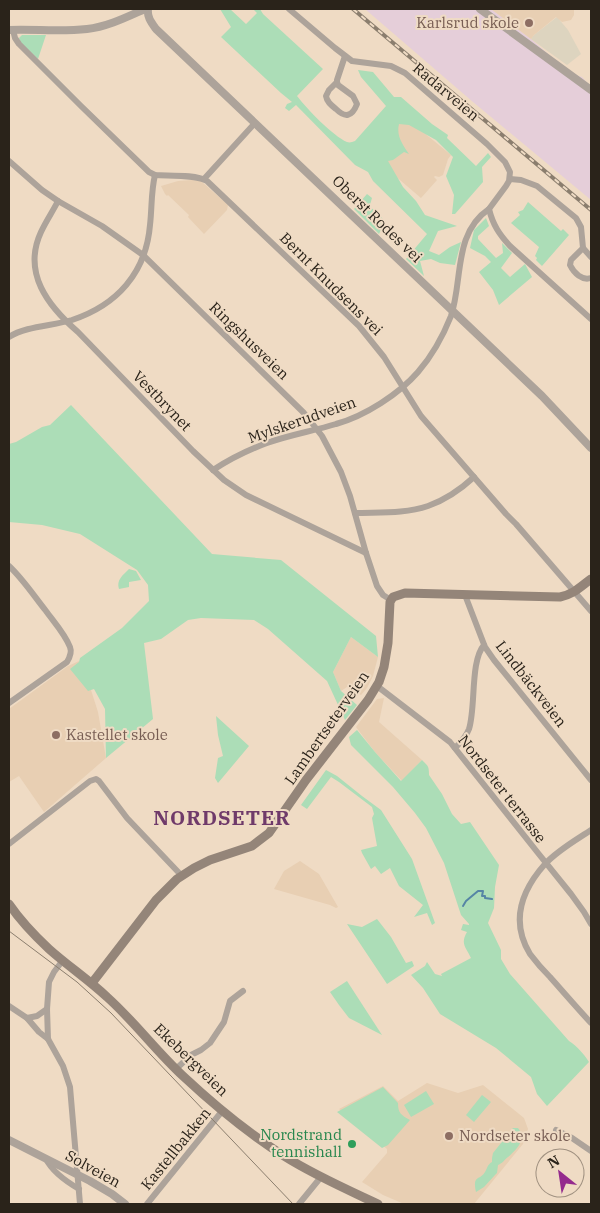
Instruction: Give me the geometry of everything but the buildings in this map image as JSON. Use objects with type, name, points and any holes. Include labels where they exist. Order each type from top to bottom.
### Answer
[{"type":"main road","points":[[391,600],[405,593],[556,598],[576,592],[591,578]]},
{"type":"main road","name":"Lambertseterveien","points":[[92,983],[168,886],[182,875],[210,860],[252,846],[269,833],[306,780],[377,686],[386,656],[391,600]]},
{"type":"main road","name":"Ekebergveien","points":[[9,904],[33,934],[124,1012],[176,1069],[223,1110],[268,1144],[320,1177],[378,1204]]},
{"type":"street","points":[[146,9],[117,21],[90,29],[11,30],[17,41],[137,161],[154,175],[204,179],[255,123]]},
{"type":"street","name":"Oberst Rodes vei","points":[[146,9],[148,18],[156,28],[542,396],[591,448]]},
{"type":"street","name":"Radarveien","points":[[289,9],[352,61],[391,66],[404,73],[501,158],[510,172],[510,179]]},
{"type":"street","points":[[480,9],[591,90]]},
{"type":"street","points":[[337,82],[355,99],[357,104],[352,112],[345,116],[339,113],[326,99],[326,93],[337,82],[344,56]]},
{"type":"street","name":"Ringshusveien","points":[[9,161],[58,201],[102,226],[143,255],[298,406],[318,430],[341,472],[377,586],[383,595],[391,600]]},
{"type":"street","points":[[9,337],[25,330],[65,322],[97,310],[119,294],[131,281],[142,261],[148,239],[154,175]]},
{"type":"street","name":"Bernt Knudsens vei","points":[[204,179],[358,326],[384,357],[421,416],[591,611]]},
{"type":"street","points":[[591,257],[583,248],[581,227],[576,218],[537,186],[510,179],[488,209],[495,227],[510,246],[591,320]]},
{"type":"street","name":"Vestbrynet","points":[[58,201],[38,240],[35,267],[43,294],[65,322],[84,338],[229,484],[246,495],[366,553]]},
{"type":"street","name":"Mylskerudveien","points":[[213,470],[244,453],[280,439],[343,422],[380,404],[403,388],[418,371],[440,340],[456,295],[468,232],[483,212],[488,209]]},
{"type":"street","points":[[583,248],[570,265],[580,277],[584,279],[591,278]]},
{"type":"street","points":[[355,513],[406,511],[429,506],[454,493],[474,477]]},
{"type":"street","points":[[9,566],[52,620],[64,637],[71,652],[68,662],[9,703]]},
{"type":"street","name":"Lindbäckveien","points":[[465,595],[484,645],[494,660],[591,780]]},
{"type":"street","points":[[455,748],[464,739],[469,729],[475,673],[480,650],[484,645]]},
{"type":"street","name":"Nordseter terrasse","points":[[377,686],[443,735],[455,748],[584,912],[591,924]]},
{"type":"street","points":[[9,844],[90,781],[96,779],[127,818],[182,875]]},
{"type":"street","points":[[591,830],[562,849],[546,863],[526,892],[521,904],[519,922],[521,935],[535,961],[591,1022]]},
{"type":"street","points":[[48,1039],[47,1009],[49,982],[63,960]]},
{"type":"street","points":[[176,1069],[210,1042],[224,1022],[230,1001],[244,991]]},
{"type":"street","points":[[9,1006],[27,1018],[48,1039],[63,1066],[70,1087],[80,1204]]},
{"type":"street","points":[[27,1018],[37,1016],[47,1009]]},
{"type":"street","name":"Kastellbakken","points":[[148,1204],[223,1110]]},
{"type":"street","points":[[556,1130],[579,1142],[591,1151]]},
{"type":"street","name":"Solveien","points":[[9,1140],[90,1180],[125,1204]]},
{"type":"street","name":"Solveien","points":[[46,1159],[57,1172],[79,1189]]},
{"type":"street","points":[[299,1204],[320,1177]]},
{"type":"shaded area","points":[[365,9],[491,9],[575,75],[582,77],[591,87],[591,200],[473,102]]},
{"type":"shaded area","name":"Karlsrud skole","points":[[491,9],[574,9],[574,15],[571,20],[562,22],[556,17],[531,39]]},
{"type":"shaded area","points":[[557,17],[568,30],[581,54],[567,65],[531,39]]},
{"type":"shaded area","points":[[394,108],[451,155],[443,175],[434,177],[437,180],[421,198],[393,174],[376,134]]},
{"type":"shaded area","points":[[178,181],[201,181],[228,205],[227,210],[204,234],[188,217],[189,215],[165,194],[161,186]]},
{"type":"shaded area","points":[[351,637],[378,657],[373,676],[361,695],[347,687],[341,691],[333,672]]},
{"type":"shaded area","name":"Kastellet skole","points":[[79,661],[98,712],[106,758],[44,812],[19,776],[9,782],[9,709],[68,666]]},
{"type":"shaded area","points":[[384,698],[379,722],[422,760],[402,781],[375,752],[356,727],[377,699]]},
{"type":"shaded area","points":[[300,861],[319,874],[338,907],[336,908],[274,889],[284,871]]},
{"type":"shaded area","name":"Nordseter skole","points":[[427,1083],[458,1093],[483,1085],[524,1118],[528,1129],[523,1144],[474,1204],[404,1204],[383,1195],[362,1182],[387,1153],[387,1149],[339,1109],[383,1086],[398,1101]]},
{"type":"green space","points":[[220,9],[230,9],[246,24],[257,13],[253,9],[260,9],[263,14],[323,69],[297,96],[314,115],[341,139],[347,142],[355,141],[386,106],[361,77],[358,70],[373,72],[394,97],[401,97],[432,124],[448,135],[447,138],[476,166],[488,153],[491,157],[482,167],[483,182],[455,214],[452,214],[454,195],[446,176],[453,157],[436,140],[409,125],[399,124],[399,136],[409,154],[404,152],[393,160],[388,161],[403,187],[416,201],[425,215],[457,226],[438,231],[429,251],[439,255],[461,242],[455,265],[440,263],[431,259],[420,261],[424,276],[406,259],[427,234],[373,181],[368,172],[355,165],[296,105],[289,111],[285,108],[287,104],[292,102],[221,37],[231,27]]},
{"type":"green space","points":[[22,35],[46,35],[38,59],[21,43],[19,38]]},
{"type":"green space","points":[[367,194],[372,198],[369,208],[373,209],[385,221],[379,234],[354,209]]},
{"type":"green space","points":[[528,202],[561,231],[563,229],[569,235],[542,266],[535,256],[539,247],[511,223],[520,215],[518,212],[523,210]]},
{"type":"green space","points":[[486,218],[489,226],[478,236],[478,239],[496,258],[503,253],[502,243],[512,253],[501,268],[510,277],[525,264],[532,277],[499,305],[493,290],[479,272],[491,262],[485,256],[470,248],[474,230]]},
{"type":"green space","points":[[71,405],[212,554],[281,560],[376,636],[378,657],[351,637],[333,672],[341,691],[357,705],[345,720],[327,681],[268,629],[254,620],[201,618],[188,620],[161,639],[144,643],[153,719],[106,758],[105,709],[94,689],[88,691],[70,669],[79,662],[80,658],[122,628],[149,601],[148,585],[137,570],[80,534],[42,525],[9,522],[9,444],[42,427],[50,425]]},
{"type":"green space","points":[[129,569],[136,571],[141,580],[129,582],[129,587],[119,589],[119,580]]},
{"type":"green space","points":[[216,716],[249,746],[218,783],[215,778],[218,758],[223,756]]},
{"type":"green space","points":[[357,730],[401,781],[422,760],[428,766],[429,775],[442,794],[452,814],[461,824],[470,822],[499,865],[494,908],[488,923],[501,950],[501,959],[510,974],[589,1062],[547,1106],[537,1094],[531,1077],[496,1048],[440,1014],[423,988],[411,975],[425,966],[427,962],[435,974],[442,976],[441,974],[471,958],[464,943],[467,932],[461,930],[463,924],[469,924],[461,915],[444,863],[426,828],[393,787],[351,745],[349,737]]},
{"type":"green space","points":[[326,770],[337,776],[381,810],[412,859],[435,923],[432,925],[427,913],[414,917],[423,905],[399,886],[390,868],[381,874],[375,866],[371,869],[362,853],[361,850],[377,846],[372,807],[331,777],[307,809],[301,805]]},
{"type":"green space","points":[[377,919],[391,937],[406,963],[412,961],[414,966],[387,984],[347,924],[362,927]]},
{"type":"green space","points":[[347,981],[382,1035],[349,1018],[330,992]]},
{"type":"green space","points":[[383,1087],[398,1103],[404,1117],[410,1120],[388,1145],[382,1148],[337,1112]]},
{"type":"green space","points":[[426,1091],[434,1104],[411,1117],[404,1105]]},
{"type":"green space","points":[[482,1095],[491,1102],[474,1122],[466,1115]]},
{"type":"green space","points":[[513,1128],[518,1128],[521,1132],[520,1144],[498,1165],[497,1173],[484,1187],[476,1192],[476,1180],[483,1175],[488,1165],[492,1162],[493,1153]]},
{"type":"waterway","points":[[463,906],[478,891],[483,891],[482,896],[485,896],[485,898],[492,899]]},
{"type":"tram line","points":[[9,931],[77,982],[111,1013],[293,1204]]},
{"type":"railway","points":[[353,9],[591,210]]},
{"type":"place","name":"Karlsrud skole","points":[[529,23]]},
{"type":"place","name":"Kastellet skole","points":[[56,735]]},
{"type":"place","name":"Nordseter skole","points":[[449,1136]]},
{"type":"place","name":"Nordstrand tennishall","points":[[352,1144]]},
{"type":"district","name":"NORDSETER","points":[[222,818]]}]
